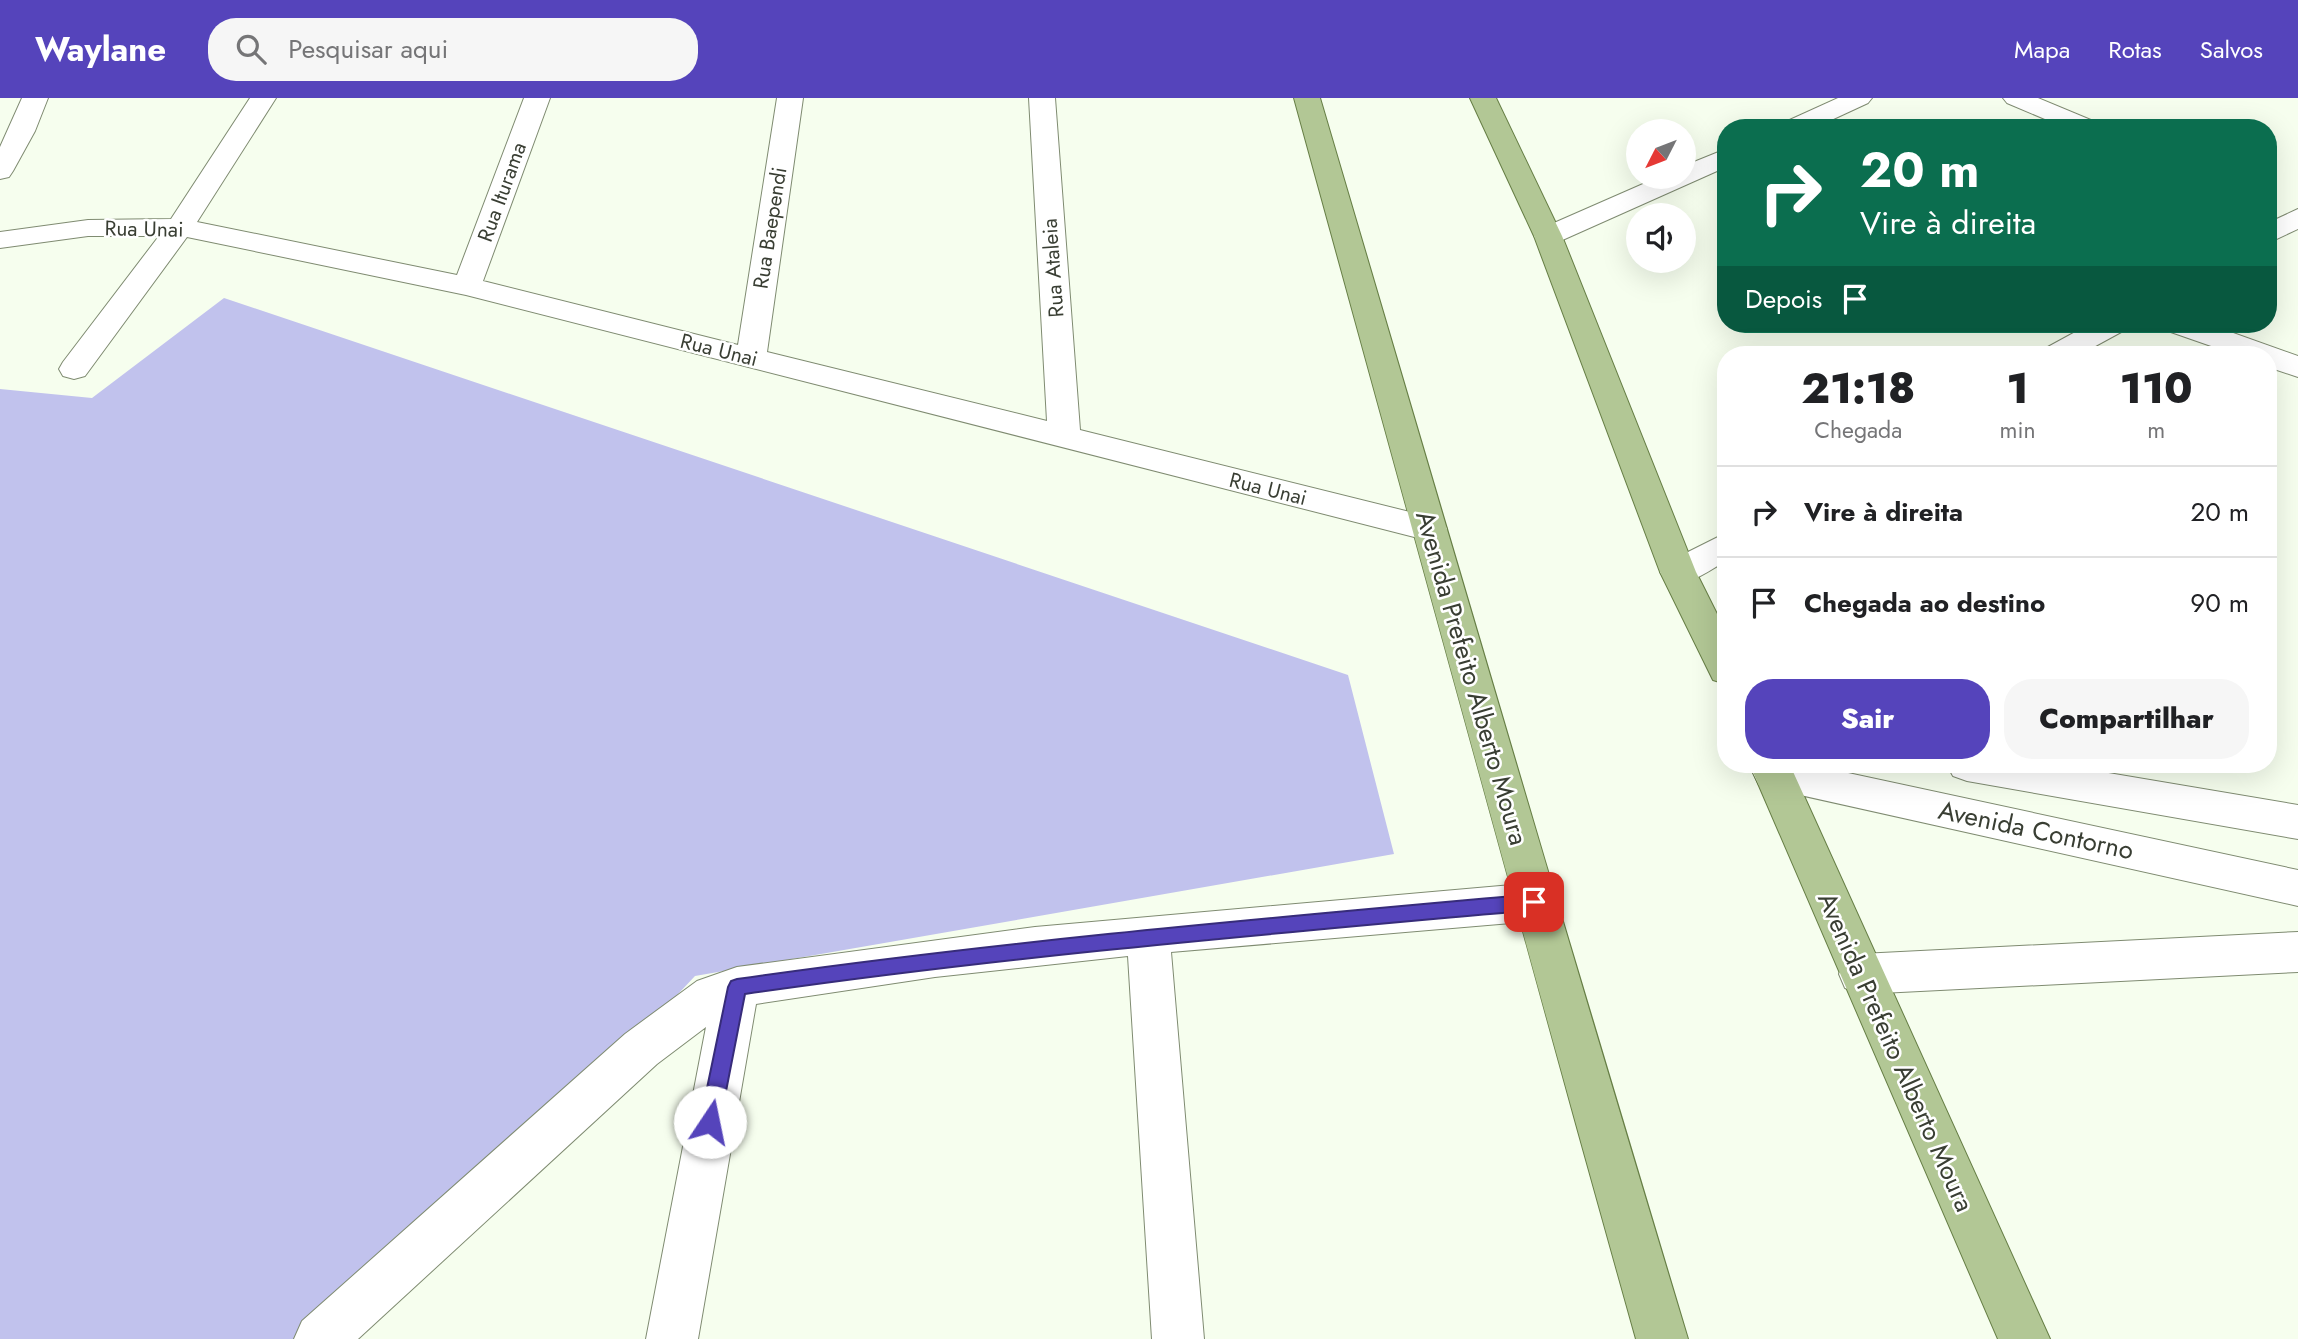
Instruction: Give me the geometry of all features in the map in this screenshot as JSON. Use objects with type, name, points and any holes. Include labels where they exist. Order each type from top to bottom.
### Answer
[{"type":"main road","name":"Avenida Prefeito Alberto Moura","points":[[1307,98],[1489,730],[1534,902],[1662,1339]]},
{"type":"main road","points":[[1483,98],[1548,236],[1678,572],[1717,652]]},
{"type":"main road","name":"Avenida Prefeito Alberto Moura","points":[[1773,773],[2024,1339]]},
{"type":"street","points":[[0,171],[22,131],[35,98]]},
{"type":"street","points":[[74,369],[180,227],[263,98]]},
{"type":"street","name":"Rua Iturama","points":[[467,286],[537,98]]},
{"type":"street","name":"Rua Baependi","points":[[751,358],[790,98]]},
{"type":"street","name":"Rua Ataleia","points":[[1042,98],[1064,438]]},
{"type":"street","points":[[1812,119],[1859,98]]},
{"type":"street","points":[[2016,98],[2068,119]]},
{"type":"street","points":[[1696,170],[1717,161]]},
{"type":"street","points":[[1548,236],[1653,189]]},
{"type":"street","points":[[2277,204],[2298,215]]},
{"type":"street","points":[[2277,228],[2298,215]]},
{"type":"street","name":"Rua Unai","points":[[0,240],[88,228],[180,227],[467,286],[1430,529]]},
{"type":"street","points":[[2073,346],[2096,333]]},
{"type":"street","points":[[2204,333],[2240,346]]},
{"type":"street","points":[[2277,360],[2298,367]]},
{"type":"street","points":[[1678,572],[1717,550]]},
{"type":"street","name":"Avenida Contorno","points":[[1789,773],[2298,888]]},
{"type":"street","name":"Avenida Contorno","points":[[2013,773],[2298,822]]},
{"type":"street","points":[[320,1339],[641,1049],[713,996],[737,987],[909,962],[1148,936],[1534,902]]},
{"type":"street","points":[[1148,936],[1178,1339]]},
{"type":"street","points":[[1861,974],[2298,952]]},
{"type":"street","points":[[672,1339],[737,987]]},
{"type":"shaded area","points":[[224,298],[1348,675],[1394,854],[695,976],[353,1339],[0,1339],[0,389],[92,398]]},
{"type":"route","points":[[710,1122],[737,987],[909,962],[1122,939],[1534,902]]}]
